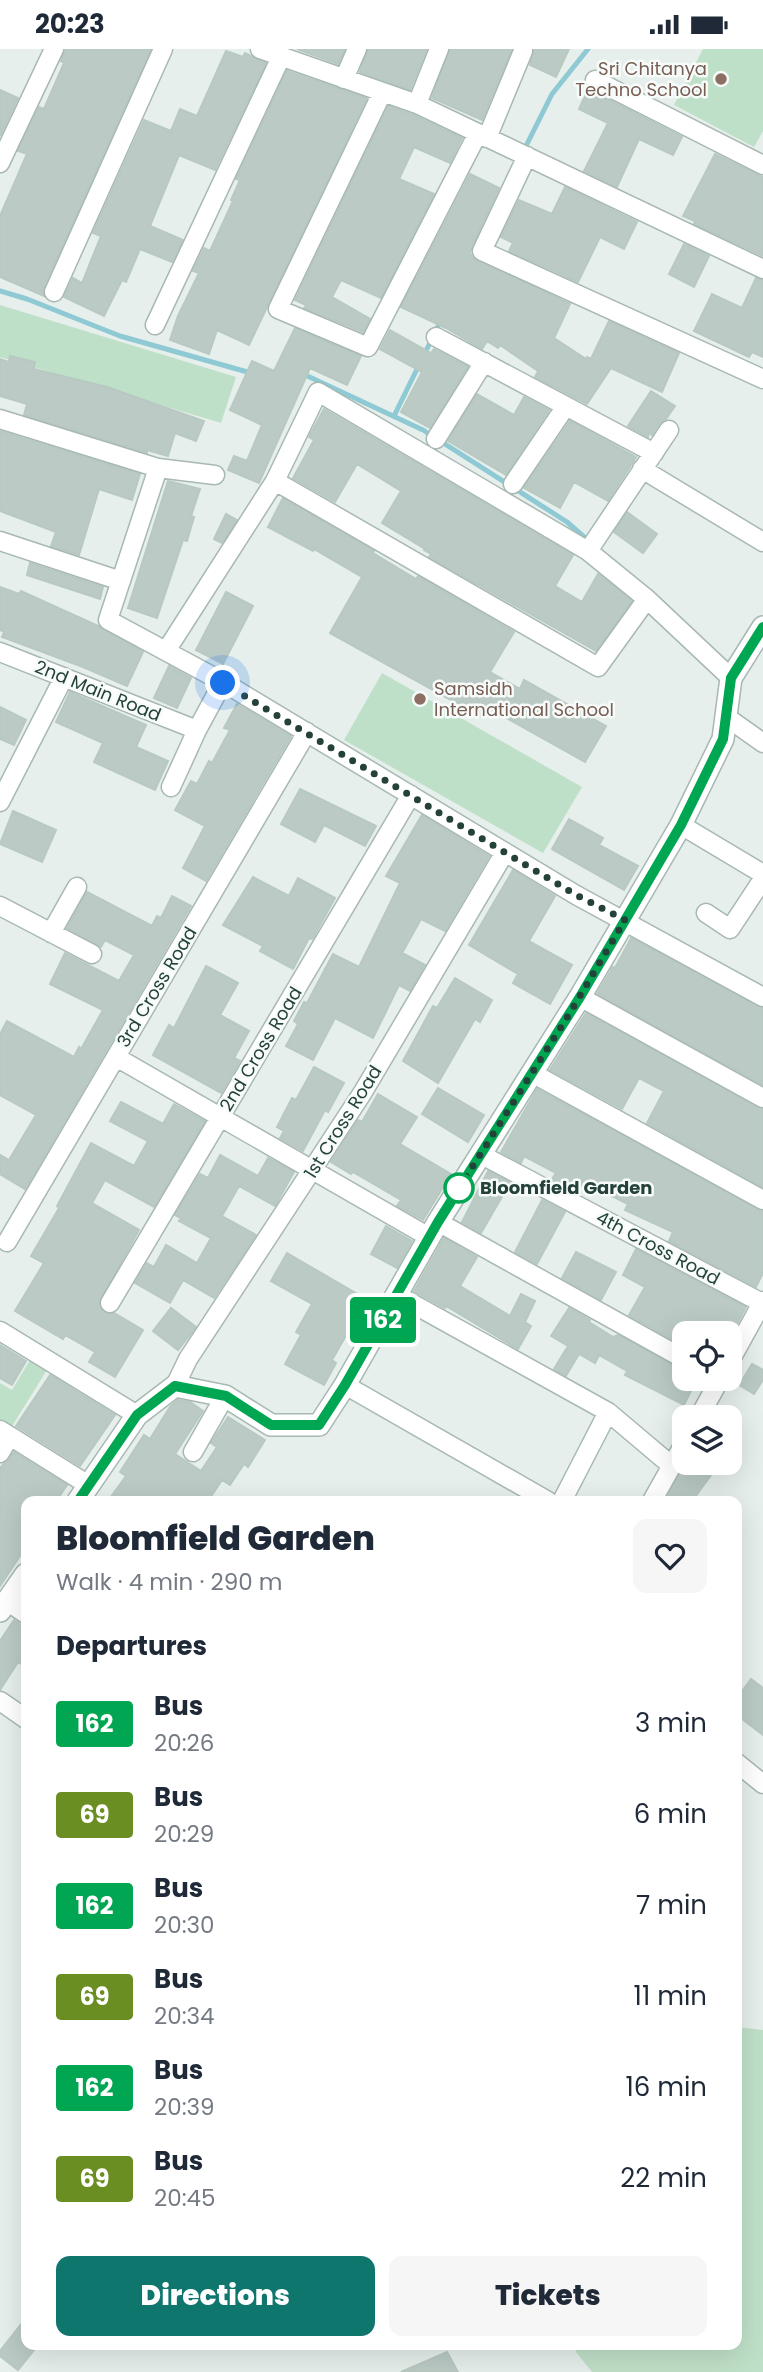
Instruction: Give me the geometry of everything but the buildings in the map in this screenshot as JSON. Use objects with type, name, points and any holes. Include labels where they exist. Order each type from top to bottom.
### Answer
[{"type":"street","points":[[0,163],[54,49]]},
{"type":"street","points":[[54,292],[163,49]]},
{"type":"street","points":[[260,49],[418,104],[763,269]]},
{"type":"street","points":[[344,79],[357,49]]},
{"type":"street","points":[[418,104],[439,49]]},
{"type":"street","points":[[382,93],[278,309],[368,347],[483,135],[523,51]]},
{"type":"street","points":[[155,325],[281,57]]},
{"type":"street","points":[[596,79],[763,165]]},
{"type":"street","points":[[527,156],[482,251],[763,379]]},
{"type":"street","points":[[436,337],[654,453]]},
{"type":"street","points":[[436,439],[484,362]]},
{"type":"street","points":[[166,651],[275,481],[318,392],[588,551],[647,599],[731,678]]},
{"type":"street","points":[[513,484],[566,407]]},
{"type":"street","points":[[0,419],[158,468],[215,475]]},
{"type":"street","points":[[588,551],[669,430]]},
{"type":"street","points":[[158,468],[108,620],[307,732],[576,895],[763,997]]},
{"type":"street","points":[[642,469],[763,542]]},
{"type":"street","points":[[275,481],[598,667],[647,599]]},
{"type":"street","points":[[0,541],[121,581]]},
{"type":"street","points":[[0,1453],[5,1433],[84,1494],[137,1415],[175,1386],[226,1396],[271,1425],[319,1425],[345,1385],[433,1230],[580,997],[681,825],[723,739],[731,678],[763,627]]},
{"type":"street","name":"2nd Main Road","points":[[0,652],[197,730]]},
{"type":"street","points":[[0,802],[64,677]]},
{"type":"street","points":[[171,787],[197,730],[223,683]]},
{"type":"street","points":[[725,716],[763,743]]},
{"type":"street","name":"3rd Cross Road","points":[[7,1241],[307,732]]},
{"type":"street","name":"2nd Cross Road","points":[[110,1303],[411,795]]},
{"type":"street","points":[[681,825],[763,874]]},
{"type":"street","name":"1st Cross Road","points":[[175,1386],[188,1359],[363,1093],[505,852]]},
{"type":"street","points":[[706,913],[730,929],[763,879]]},
{"type":"street","points":[[51,933],[77,887]]},
{"type":"street","points":[[0,906],[92,954]]},
{"type":"street","points":[[580,997],[763,1098]]},
{"type":"street","points":[[116,1057],[313,1170],[672,1353]]},
{"type":"street","points":[[532,1073],[763,1200]]},
{"type":"street","name":"4th Cross Road","points":[[480,1154],[763,1302]]},
{"type":"street","points":[[397,1295],[608,1412],[672,1466],[655,1496]]},
{"type":"street","points":[[742,1340],[763,1302]]},
{"type":"street","points":[[0,1331],[137,1415]]},
{"type":"street","points":[[345,1385],[539,1496]]},
{"type":"street","points":[[193,1452],[226,1396]]},
{"type":"street","points":[[565,1496],[608,1412]]},
{"type":"street","points":[[21,1581],[4,1606],[21,1612]]},
{"type":"street","points":[[0,1701],[21,1716]]},
{"type":"street","points":[[742,1767],[763,1784]]},
{"type":"green space","name":"Sri Chitanya Techno School","points":[[703,49],[763,49],[763,131],[754,147],[674,105]]},
{"type":"green space","points":[[0,305],[236,377],[221,423],[0,357]]},
{"type":"green space","points":[[382,673],[582,787],[543,853],[344,740]]},
{"type":"green space","points":[[30,1360],[47,1370],[9,1431],[0,1425],[0,1383],[12,1390]]},
{"type":"green space","points":[[742,2028],[763,2030],[763,2372],[592,2372],[576,2352],[742,2350]]},
{"type":"waterway","points":[[523,152],[552,94],[588,49]]},
{"type":"waterway","points":[[0,291],[120,336],[251,373]]},
{"type":"waterway","points":[[423,357],[442,318]]},
{"type":"waterway","points":[[394,416],[419,365]]},
{"type":"waterway","points":[[301,373],[423,430],[567,522],[591,543]]},
{"type":"bus line","name":"162","points":[[81,1496],[137,1415],[175,1386],[226,1396],[271,1425],[319,1425],[345,1385],[438,1222],[580,997],[681,825],[723,739],[731,678],[763,627]]},
{"type":"place","name":"Sri Chitanya Techno School","points":[[721,79]]},
{"type":"place","name":"Samsidh International School","points":[[420,699]]},
{"type":"place","name":"Bloomfield Garden","points":[[459,1188]]},
{"type":"route","points":[[223,683],[576,895],[625,920],[568,1016],[452,1199],[459,1188]]}]
